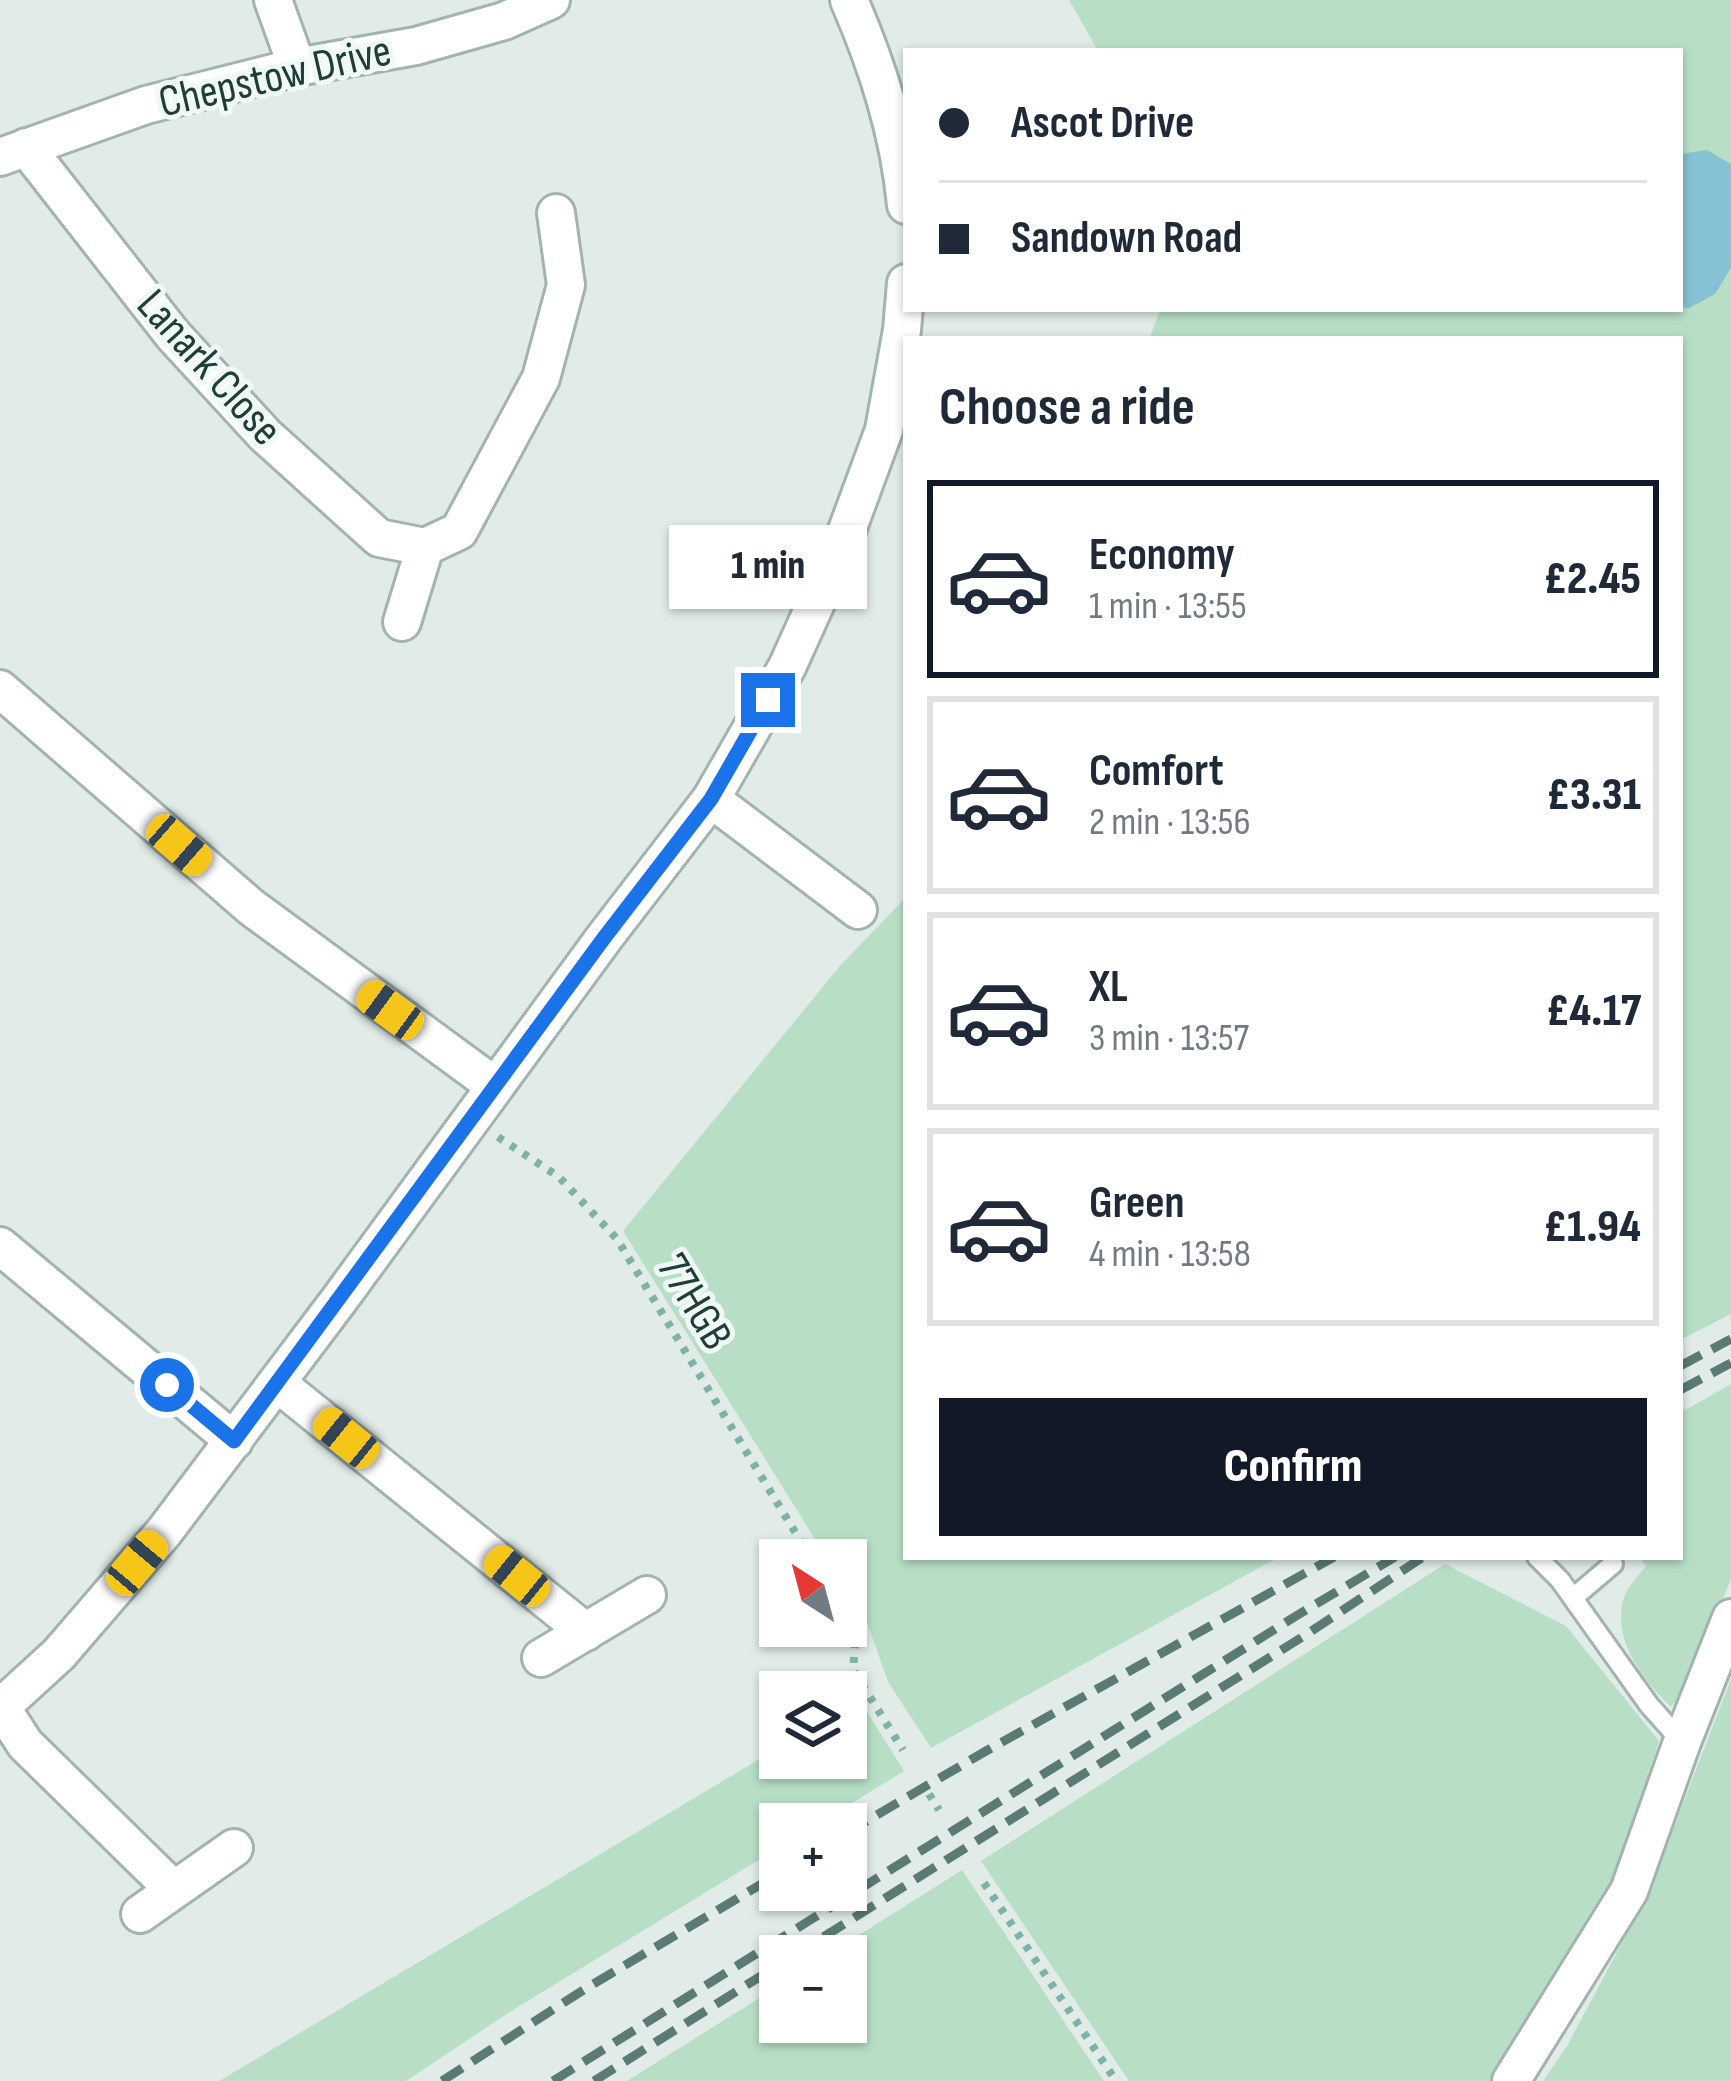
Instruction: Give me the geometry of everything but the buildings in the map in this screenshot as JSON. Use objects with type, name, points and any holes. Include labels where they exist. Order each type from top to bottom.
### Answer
[{"type":"street","points":[[273,0],[297,67]]},
{"type":"street","name":"Chepstow Drive","points":[[13,152],[146,105],[297,67],[416,46],[504,21],[551,0]]},
{"type":"street","points":[[849,0],[878,68],[903,170]]},
{"type":"street","name":"Lanark Close","points":[[13,152],[265,435],[379,538],[425,547]]},
{"type":"street","points":[[402,622],[425,547],[459,531],[542,378],[566,285],[556,213]]},
{"type":"street","points":[[174,1890],[25,1744],[1,1707],[59,1654],[164,1532],[711,799],[787,667],[839,552],[884,430],[904,312]]},
{"type":"street","points":[[0,689],[251,908],[495,1086]]},
{"type":"street","points":[[711,799],[858,910]]},
{"type":"street","points":[[0,1246],[234,1441]]},
{"type":"street","points":[[277,1383],[586,1632]]},
{"type":"street","points":[[541,1658],[647,1595]]},
{"type":"street","points":[[1510,2081],[1629,1891],[1731,1618]]},
{"type":"street","points":[[140,1914],[234,1848]]},
{"type":"lane","points":[[1540,1560],[1682,1742]]},
{"type":"lane","points":[[1573,1598],[1613,1564]]},
{"type":"path","name":"77HGB","points":[[472,1120],[559,1177],[617,1239],[799,1539]]},
{"type":"path","points":[[855,1647],[853,1670],[903,1750]]},
{"type":"path","points":[[929,1794],[939,1810]]},
{"type":"path","points":[[983,1883],[1116,2081]]},
{"type":"green space","points":[[1069,0],[1731,0],[1731,1314],[1683,1338],[1683,336],[1150,336],[1160,312],[1683,312],[1683,48],[1096,48]]},
{"type":"green space","points":[[903,900],[903,1560],[1274,1560],[931,1748],[888,1682],[867,1623],[867,1539],[815,1539],[623,1231],[839,967]]},
{"type":"green space","points":[[1731,1384],[1731,1579],[1686,1688],[1671,1707],[1632,1658],[1621,1613],[1624,1597],[1646,1566],[1641,1560],[1683,1560],[1683,1411]]},
{"type":"green space","points":[[1445,1564],[1566,1626],[1659,1741],[1615,1880],[1497,2081],[1129,2081],[981,1861]]},
{"type":"green space","points":[[1731,1679],[1731,2081],[1543,2081],[1567,2046],[1648,1894]]},
{"type":"green space","points":[[867,1712],[904,1771],[852,1803],[759,1803],[759,1860],[406,2081],[219,2081],[759,1760],[759,1779],[867,1779]]},
{"type":"green space","points":[[962,1870],[1104,2081],[627,2081],[759,1998],[759,2043],[867,2043],[867,1935],[859,1935]]},
{"type":"water","points":[[1707,150],[1731,164],[1731,268],[1715,294],[1689,308],[1683,307],[1683,154]]},
{"type":"railway","points":[[1683,1364],[1731,1339]]},
{"type":"railway","points":[[1683,1388],[1731,1363]]},
{"type":"railway","points":[[867,1821],[1329,1560]]},
{"type":"railway","points":[[553,2081],[1390,1560]]},
{"type":"railway","points":[[827,1935],[1418,1560]]},
{"type":"railway","points":[[442,2081],[759,1885]]},
{"type":"railway","points":[[594,2081],[759,1977]]},
{"type":"route","points":[[167,1385],[234,1441],[711,799],[768,700]]}]
